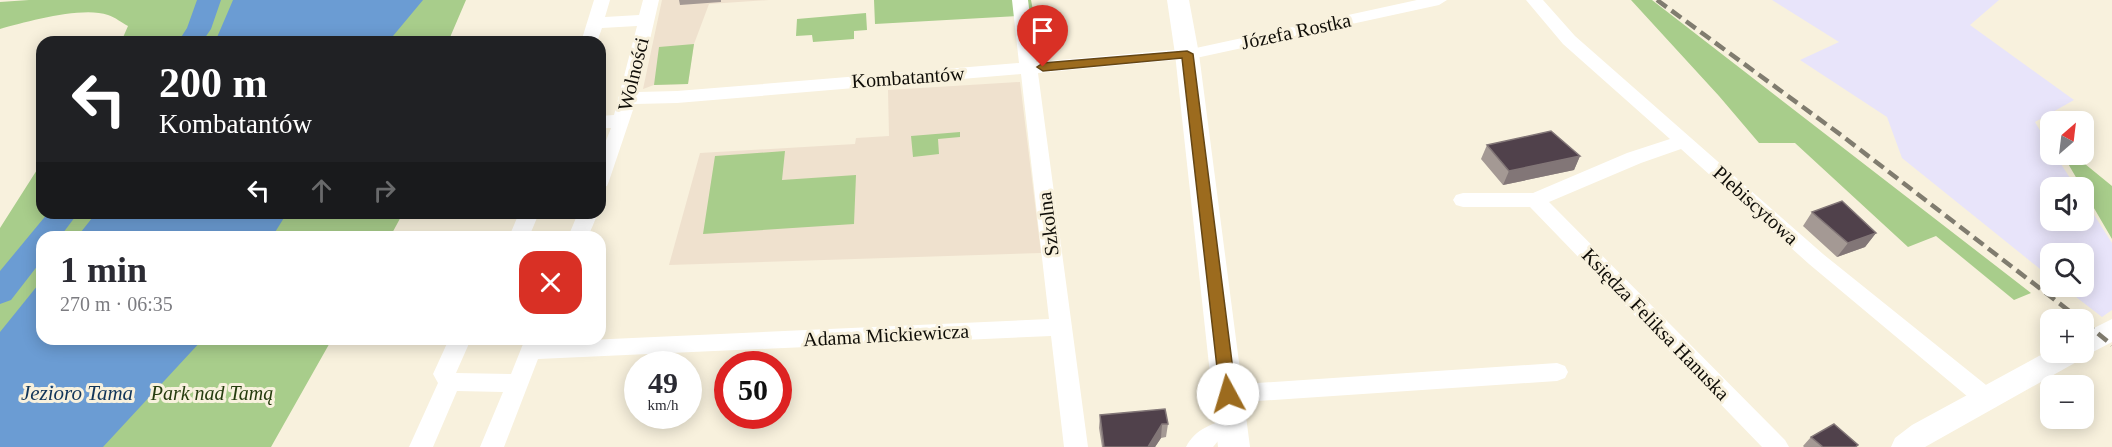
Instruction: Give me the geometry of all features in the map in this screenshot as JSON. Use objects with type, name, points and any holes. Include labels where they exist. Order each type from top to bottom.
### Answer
[{"type":"main road","points":[[1178,0],[1187,54],[1233,437]]},
{"type":"street","points":[[591,36],[602,0]]},
{"type":"street","name":"Wolności","points":[[606,165],[622,121],[651,0]]},
{"type":"street","name":"Szkolna","points":[[1020,0],[1077,447]]},
{"type":"street","name":"Józefa Rostka","points":[[1187,54],[1439,0]]},
{"type":"street","name":"Plebiscytowa","points":[[1534,0],[1569,40],[1816,260],[1988,400]]},
{"type":"street","points":[[596,23],[647,20]]},
{"type":"street","name":"Kombatantów","points":[[628,98],[677,97],[1187,54]]},
{"type":"street","points":[[606,122],[622,121]]},
{"type":"street","points":[[1463,200],[1535,200],[1634,158],[1685,141]]},
{"type":"street","name":"Księdza Feliksa Hanuska","points":[[1535,200],[1778,447]]},
{"type":"street","name":"Adama Mickiewicza","points":[[606,343],[1060,327]]},
{"type":"street","points":[[2094,339],[2112,329]]},
{"type":"street","points":[[457,345],[444,374],[450,381],[518,383]]},
{"type":"street","points":[[492,447],[534,345]]},
{"type":"street","points":[[1905,447],[1922,433],[1988,400],[2052,363]]},
{"type":"street","points":[[1228,394],[1557,372]]},
{"type":"street","points":[[421,447],[450,381]]},
{"type":"street","points":[[1198,447],[1210,434],[1233,437]]},
{"type":"shaded area","points":[[662,0],[769,0],[709,4],[694,44],[688,84],[654,85],[643,89]]},
{"type":"shaded area","points":[[1772,0],[1999,0],[1970,25],[2074,100],[2054,111],[2040,111],[2040,119],[2035,122],[2040,130],[2040,165],[2062,165],[2069,177],[2040,177],[2040,231],[2094,231],[2094,215],[2112,243],[2112,310],[2102,317],[2076,297],[2094,297],[2094,243],[2040,243],[2040,269],[1902,158],[1887,117],[1800,60],[1839,42]]},
{"type":"shaded area","points":[[1020,82],[1041,253],[669,265],[700,153],[855,144],[856,138],[889,136],[888,90]]},
{"type":"green space","points":[[29,0],[466,0],[451,36],[124,36],[128,26],[111,16],[84,12],[54,16],[0,29],[0,2]]},
{"type":"green space","points":[[874,0],[1031,0],[1034,15],[875,24]]},
{"type":"green space","points":[[1631,0],[1652,0],[2031,293],[2014,300],[1936,236],[1908,247],[1795,143],[1759,143]]},
{"type":"green space","points":[[866,13],[867,30],[854,31],[854,39],[813,42],[812,35],[796,36],[797,19]]},
{"type":"green space","points":[[694,44],[688,84],[654,85],[659,47]]},
{"type":"green space","points":[[960,132],[960,137],[938,139],[939,154],[913,157],[911,136]]},
{"type":"green space","points":[[785,151],[782,180],[856,175],[854,224],[703,234],[715,156]]},
{"type":"green space","points":[[2069,165],[2086,165],[2112,186],[2112,239],[2094,208],[2094,177],[2076,177]]},
{"type":"green space","name":"Park nad Tamą","points":[[36,171],[36,219],[400,219],[393,231],[36,231],[36,345],[329,345],[271,447],[0,447],[0,228]]},
{"type":"water","points":[[233,0],[423,0],[393,36],[218,36]]},
{"type":"water","points":[[91,219],[283,219],[276,231],[82,231]]},
{"type":"water","name":"Jezioro Tama","points":[[36,287],[36,345],[197,345],[103,447],[0,447],[0,332]]},
{"type":"building","points":[[1551,131],[1580,156],[1509,171],[1487,145]]},
{"type":"building","points":[[1842,201],[1876,233],[1848,243],[1812,212]]},
{"type":"building","points":[[1165,409],[1168,424],[1162,424],[1148,447],[1104,447],[1100,415]]},
{"type":"building","points":[[1834,424],[1858,445],[1855,447],[1823,447],[1811,437]]},
{"type":"waterway","points":[[194,36],[199,29],[209,0]]},
{"type":"waterway","points":[[49,231],[59,219]]},
{"type":"waterway","points":[[0,292],[36,247]]},
{"type":"railway","points":[[1657,0],[1841,135],[2067,309]]},
{"type":"railway","points":[[2094,330],[2112,345]]},
{"type":"route","points":[[1043,67],[1187,54],[1228,394]]}]
